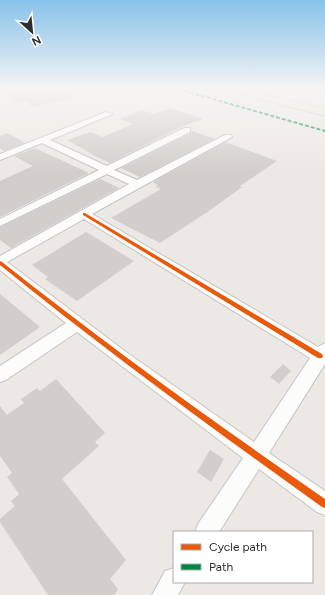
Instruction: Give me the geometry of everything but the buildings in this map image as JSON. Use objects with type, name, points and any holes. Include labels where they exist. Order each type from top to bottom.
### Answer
[{"type":"street","points":[[0,157],[102,117]]},
{"type":"street","points":[[0,223],[187,130]]},
{"type":"street","points":[[228,137],[137,184],[84,214],[2,267],[256,456],[325,504]]},
{"type":"street","points":[[42,140],[137,184]]},
{"type":"street","points":[[84,214],[322,353],[207,531]]},
{"type":"street","points":[[0,376],[77,324]]},
{"type":"street","points":[[164,595],[173,582]]},
{"type":"marked path","points":[[275,117],[325,131]]},
{"type":"cycle path","points":[[84,214],[320,356]]},
{"type":"cycle path","points":[[0,263],[80,326],[243,446],[325,504]]}]
